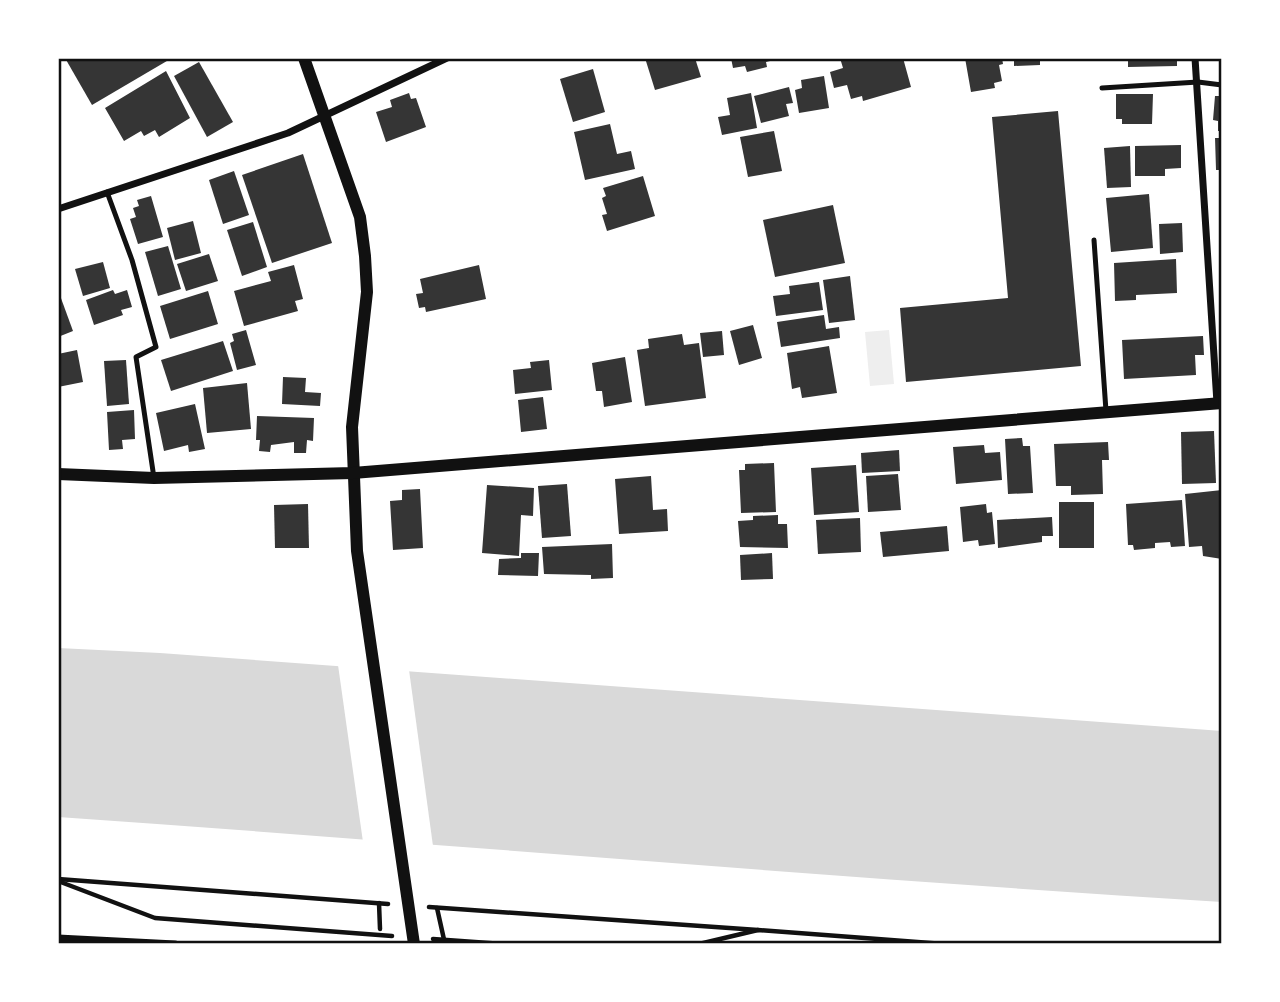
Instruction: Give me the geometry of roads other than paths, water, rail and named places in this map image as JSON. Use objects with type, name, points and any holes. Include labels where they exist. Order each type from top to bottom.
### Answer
[{"type":"street","points":[[304,58],[360,217],[365,256],[366,292],[352,427],[357,551],[413,940]]},
{"type":"street","points":[[58,209],[288,133],[447,58]]},
{"type":"street","points":[[58,474],[153,478],[353,473],[1220,403],[1195,58]]},
{"type":"street","points":[[58,938],[175,944]]},
{"type":"lane","points":[[1102,88],[1198,82],[1222,85]]},
{"type":"lane","points":[[107,192],[132,260],[156,347],[136,357],[153,478]]},
{"type":"lane","points":[[1094,240],[1107,412]]}]
